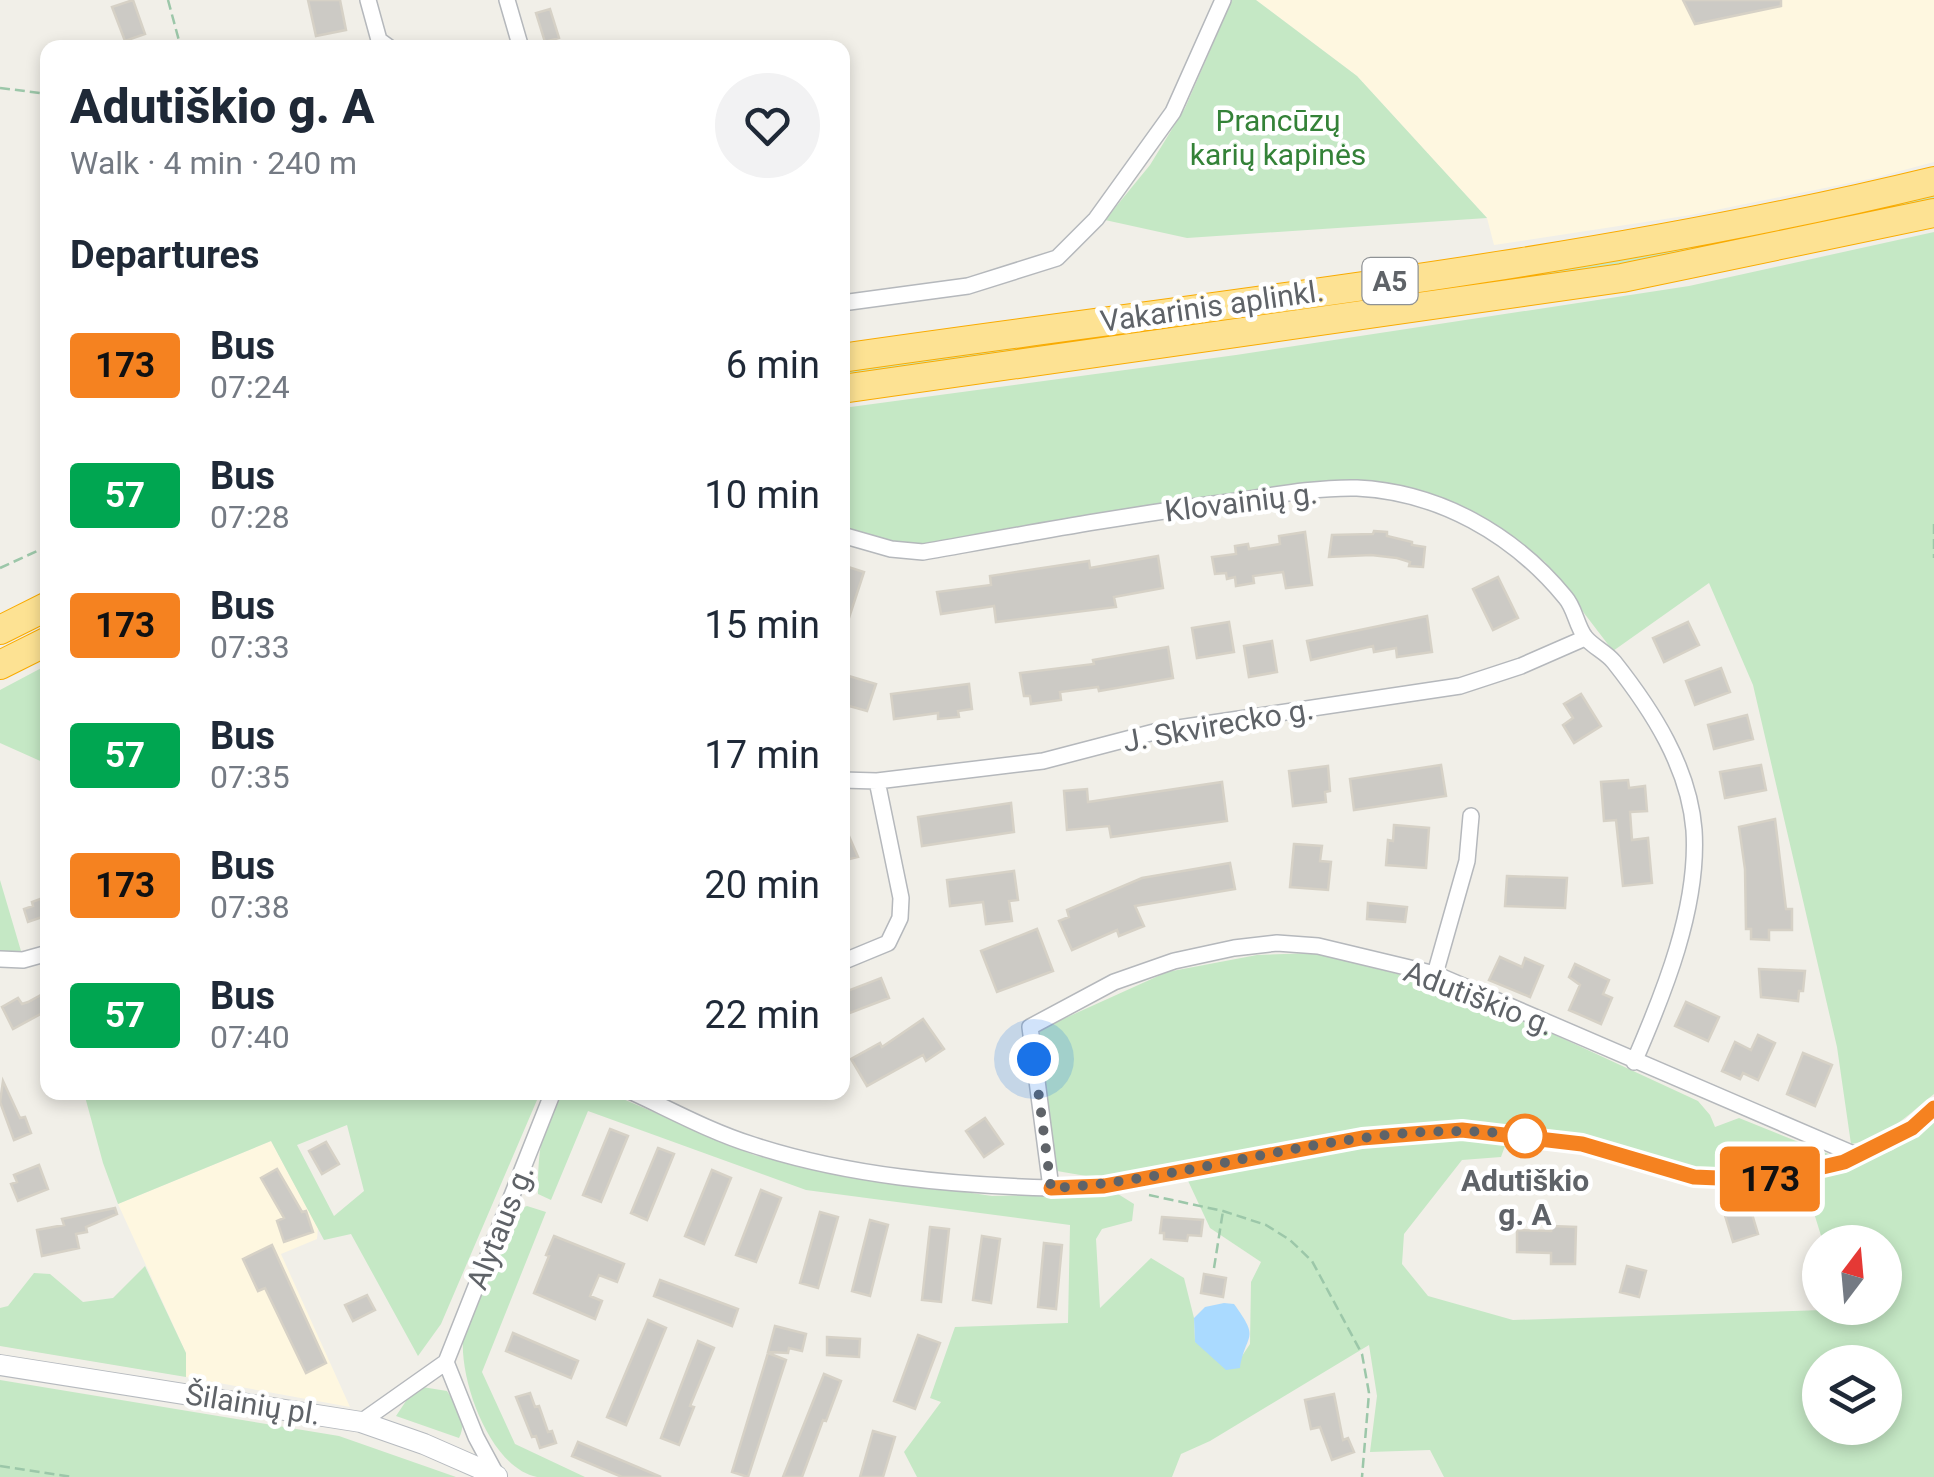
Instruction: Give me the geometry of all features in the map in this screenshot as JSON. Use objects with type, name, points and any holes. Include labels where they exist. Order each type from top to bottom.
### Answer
[{"type":"highway","name":"Vakarinis aplinkl.","points":[[850,357],[1606,248],[1852,201],[1934,181]]},
{"type":"highway","name":"Vakarinis aplinkl.","points":[[850,388],[1622,278],[1934,213]]},
{"type":"highway","points":[[0,630],[40,610]]},
{"type":"highway","points":[[0,665],[40,644]]},
{"type":"street","points":[[368,0],[379,40]]},
{"type":"street","points":[[507,0],[519,40]]},
{"type":"street","points":[[850,302],[968,286],[1058,258],[1096,220],[1173,112],[1223,0]]},
{"type":"street","name":"Klovainių g.","points":[[850,536],[891,549],[924,552],[1171,510],[1356,488],[1405,494],[1452,508],[1501,536],[1567,599],[1586,638],[1612,659],[1672,748],[1689,795],[1694,833],[1688,900],[1666,989],[1634,1062]]},
{"type":"street","name":"J. Skvirecko g.","points":[[850,780],[877,781],[1043,761],[1158,732],[1460,686],[1521,666],[1586,638]]},
{"type":"street","points":[[850,959],[888,943],[900,918],[901,898],[877,781]]},
{"type":"street","points":[[1435,974],[1467,861],[1471,816]]},
{"type":"street","name":"Adutiškio g.","points":[[1051,1188],[1030,1027],[1114,982],[1174,961],[1277,943],[1318,946],[1435,974],[1858,1156]]},
{"type":"street","points":[[0,959],[23,960],[40,955]]},
{"type":"street","name":"Alytaus g.","points":[[446,1362],[550,1100]]},
{"type":"street","points":[[650,1100],[747,1144],[797,1159],[992,1186],[1051,1188],[1104,1186],[1362,1138],[1462,1130],[1582,1144],[1694,1177],[1736,1181],[1783,1176],[1858,1156],[1912,1128],[1934,1108]]},
{"type":"street","points":[[361,1422],[446,1362],[476,1437],[497,1476]]},
{"type":"street","name":"Šilainių pl.","points":[[0,1365],[361,1422],[497,1476]]},
{"type":"path","points":[[168,0],[178,40]]},
{"type":"path","points":[[0,88],[40,93]]},
{"type":"path","points":[[1934,524],[1934,558]]},
{"type":"path","points":[[0,568],[40,550]]},
{"type":"path","points":[[1138,1193],[1223,1211],[1266,1226],[1290,1240],[1312,1261],[1362,1354],[1369,1394],[1362,1477]]},
{"type":"path","points":[[1214,1268],[1223,1211]]},
{"type":"path","points":[[0,1466],[72,1477]]},
{"type":"shaded area","points":[[1256,0],[1934,0],[1934,162],[1691,215],[1494,245],[1487,218],[1357,76]]},
{"type":"shaded area","points":[[271,1141],[318,1228],[317,1239],[281,1254],[350,1407],[186,1377],[186,1353],[118,1204]]},
{"type":"green space","name":"Prancūzų karių kapinės","points":[[1232,0],[1256,0],[1357,76],[1487,218],[1187,238],[1105,220],[1150,165],[1185,108]]},
{"type":"green space","points":[[1934,193],[1934,201],[1654,260],[850,376],[850,366]]},
{"type":"green space","points":[[1934,232],[1934,1094],[1896,1125],[1863,1141],[1851,1144],[1837,1047],[1753,685],[1709,583],[1613,651],[1545,562],[1503,530],[1449,502],[1359,483],[925,544],[885,541],[850,529],[850,407],[1236,355],[1689,286]]},
{"type":"green space","points":[[40,669],[40,761],[0,743],[0,690]]},
{"type":"green space","points":[[0,880],[21,951],[0,952]]},
{"type":"green space","points":[[1313,953],[1430,982],[1510,1014],[1698,1101],[1715,1127],[1739,1118],[1831,1155],[1745,1175],[1696,1171],[1581,1137],[1512,1126],[1501,1157],[1462,1160],[1404,1234],[1402,1264],[1428,1296],[1513,1320],[1802,1311],[1802,1325],[1902,1325],[1902,1225],[1818,1225],[1804,1181],[1893,1150],[1934,1120],[1934,1477],[1444,1477],[1430,1450],[1370,1452],[1377,1396],[1369,1345],[1210,1441],[1181,1454],[1172,1477],[917,1477],[904,1452],[941,1402],[930,1398],[955,1327],[1068,1323],[1070,1225],[806,1190],[588,1111],[551,1200],[538,1194],[545,1127],[560,1100],[625,1100],[754,1155],[804,1168],[992,1196],[1118,1194],[1134,1204],[1132,1221],[1102,1229],[1096,1239],[1100,1308],[1151,1258],[1184,1278],[1194,1318],[1195,1342],[1242,1356],[1250,1344],[1251,1282],[1261,1262],[1210,1228],[1183,1170],[1121,1182],[1057,1171],[1038,1039],[1041,1029],[1167,972],[1257,955]]},
{"type":"green space","points":[[86,1100],[537,1100],[441,1324],[418,1356],[351,1234],[324,1240],[271,1141],[118,1204]],"holes":[[[347,1125],[364,1191],[334,1216],[297,1145]]]},
{"type":"green space","points":[[527,1206],[546,1212],[482,1372],[515,1444],[585,1477],[537,1477],[520,1470],[504,1456],[479,1416],[465,1370],[464,1331],[512,1212]]},
{"type":"green space","points":[[145,1266],[186,1353],[186,1377],[0,1346],[0,1308],[8,1306],[34,1273],[50,1274],[83,1302],[113,1298]]},
{"type":"green space","points":[[0,1380],[339,1436],[456,1477],[0,1477]]},
{"type":"green space","points":[[416,1386],[447,1391],[462,1420],[459,1438],[396,1416]]},
{"type":"water","points":[[1234,1304],[1249,1331],[1240,1368],[1226,1370],[1195,1342],[1194,1318],[1205,1307]]},
{"type":"building","points":[[133,0],[145,34],[125,40],[112,7]]},
{"type":"building","points":[[308,0],[340,0],[346,30],[316,36]]},
{"type":"building","points":[[1683,0],[1781,0],[1781,6],[1695,24]]},
{"type":"building","points":[[550,9],[559,38],[544,40],[536,13]]},
{"type":"building","points":[[1374,531],[1425,547],[1423,567],[1371,555],[1329,557],[1332,535]]},
{"type":"building","points":[[1305,532],[1312,585],[1286,588],[1283,572],[1253,576],[1254,583],[1236,586],[1235,577],[1227,579],[1226,573],[1215,574],[1212,557],[1236,554],[1235,546],[1248,544],[1249,549],[1280,544],[1279,536]]},
{"type":"building","points":[[1158,556],[1163,588],[1114,597],[1116,607],[996,622],[994,606],[941,614],[937,592],[991,585],[990,576],[1089,561],[1090,568]]},
{"type":"building","points":[[850,568],[864,572],[850,615]]},
{"type":"building","points":[[1498,577],[1518,618],[1493,630],[1473,589]]},
{"type":"building","points":[[1427,616],[1432,652],[1397,657],[1396,648],[1374,652],[1373,646],[1311,660],[1307,641]]},
{"type":"building","points":[[1229,622],[1234,652],[1197,658],[1192,628]]},
{"type":"building","points":[[1688,622],[1699,645],[1664,662],[1653,638]]},
{"type":"building","points":[[1272,641],[1277,672],[1249,677],[1244,646]]},
{"type":"building","points":[[1168,647],[1173,678],[1099,691],[1098,687],[1060,692],[1061,700],[1031,704],[1030,696],[1024,696],[1020,673],[1094,664],[1093,660]]},
{"type":"building","points":[[1721,668],[1730,692],[1695,705],[1686,681]]},
{"type":"building","points":[[850,676],[876,684],[867,711],[850,706]]},
{"type":"building","points":[[969,684],[972,709],[958,711],[959,717],[938,719],[938,713],[894,719],[891,694]]},
{"type":"building","points":[[1581,694],[1601,726],[1574,743],[1563,725],[1573,718],[1564,704]]},
{"type":"building","points":[[1747,715],[1753,739],[1714,749],[1708,725]]},
{"type":"building","points":[[1441,765],[1446,796],[1354,810],[1350,779]]},
{"type":"building","points":[[1761,765],[1766,790],[1725,798],[1720,772]]},
{"type":"building","points":[[1328,766],[1330,791],[1325,792],[1326,802],[1293,806],[1289,771]]},
{"type":"building","points":[[1628,780],[1629,788],[1645,786],[1647,811],[1630,812],[1632,840],[1648,838],[1652,883],[1623,886],[1616,820],[1604,821],[1601,782]]},
{"type":"building","points":[[1222,782],[1227,821],[1111,837],[1109,826],[1067,830],[1064,791],[1087,789],[1088,802]]},
{"type":"building","points":[[1011,803],[1014,832],[922,846],[918,817]]},
{"type":"building","points":[[1775,819],[1786,909],[1792,909],[1792,930],[1769,930],[1769,940],[1751,939],[1751,929],[1746,929],[1745,869],[1739,827]]},
{"type":"building","points":[[1394,825],[1429,828],[1426,868],[1386,865]]},
{"type":"building","points":[[850,838],[858,857],[850,859]]},
{"type":"building","points":[[1294,844],[1322,846],[1320,861],[1331,862],[1328,890],[1290,887]]},
{"type":"building","points":[[1230,863],[1235,889],[1135,906],[1144,926],[1119,936],[1117,930],[1072,950],[1059,921],[1069,917],[1067,910],[1142,878]]},
{"type":"building","points":[[1014,871],[1018,900],[1009,901],[1012,921],[986,924],[983,902],[950,906],[947,880]]},
{"type":"building","points":[[1507,876],[1567,878],[1565,908],[1505,906]]},
{"type":"building","points":[[40,899],[40,918],[28,922],[24,909],[33,906],[32,902]]},
{"type":"building","points":[[1368,903],[1407,907],[1405,922],[1367,919]]},
{"type":"building","points":[[1037,929],[1053,971],[997,992],[981,951]]},
{"type":"building","points":[[1500,957],[1522,967],[1525,958],[1543,966],[1530,997],[1489,980]]},
{"type":"building","points":[[1575,964],[1609,980],[1603,994],[1612,998],[1601,1024],[1569,1010],[1580,985],[1569,977]]},
{"type":"building","points":[[1759,969],[1805,971],[1798,1001],[1761,997]]},
{"type":"building","points":[[881,978],[889,998],[850,1013],[850,990]]},
{"type":"building","points":[[40,995],[40,1014],[13,1029],[2,1007],[18,998],[22,1004]]},
{"type":"building","points":[[1686,1002],[1719,1017],[1708,1041],[1675,1026]]},
{"type":"building","points":[[923,1019],[944,1049],[926,1061],[923,1055],[867,1086],[851,1059],[880,1043],[882,1047]]},
{"type":"building","points":[[1758,1035],[1775,1043],[1758,1080],[1743,1073],[1740,1079],[1722,1071],[1735,1042],[1751,1050]]},
{"type":"building","points":[[1803,1053],[1832,1065],[1815,1106],[1787,1094]]},
{"type":"building","points":[[3,1081],[31,1133],[14,1140],[0,1102]]},
{"type":"building","points":[[985,1118],[1003,1144],[984,1157],[966,1131]]},
{"type":"building","points":[[610,1129],[628,1136],[601,1202],[583,1195]]},
{"type":"building","points":[[326,1142],[339,1164],[322,1174],[309,1151]]},
{"type":"building","points":[[658,1148],[674,1154],[647,1220],[631,1213]]},
{"type":"building","points":[[39,1165],[48,1189],[18,1201],[11,1184],[17,1182],[14,1175]]},
{"type":"building","points":[[277,1169],[302,1212],[306,1211],[313,1232],[284,1242],[277,1221],[284,1218],[261,1178]]},
{"type":"building","points":[[712,1170],[731,1178],[704,1244],[685,1236]]},
{"type":"building","points":[[761,1190],[781,1198],[756,1262],[736,1255]]},
{"type":"building","points":[[1749,1204],[1758,1234],[1733,1242],[1724,1212]]},
{"type":"building","points":[[115,1208],[117,1214],[86,1227],[87,1232],[76,1234],[79,1248],[42,1256],[37,1230],[64,1225],[62,1219]]},
{"type":"building","points":[[820,1212],[838,1217],[818,1288],[800,1283]]},
{"type":"building","points":[[1162,1217],[1203,1220],[1201,1236],[1188,1235],[1187,1241],[1164,1239],[1164,1233],[1160,1233]]},
{"type":"building","points":[[870,1220],[888,1225],[870,1296],[852,1291]]},
{"type":"building","points":[[1551,1226],[1576,1227],[1575,1264],[1551,1264],[1551,1253],[1517,1252],[1517,1230],[1551,1231]]},
{"type":"building","points":[[930,1227],[949,1229],[941,1302],[922,1300]]},
{"type":"building","points":[[554,1236],[624,1264],[617,1282],[599,1275],[590,1296],[602,1301],[595,1319],[534,1293]]},
{"type":"building","points":[[982,1236],[1000,1239],[991,1303],[973,1300]]},
{"type":"building","points":[[1044,1243],[1062,1245],[1056,1309],[1038,1307]]},
{"type":"building","points":[[272,1245],[326,1363],[306,1373],[265,1288],[258,1291],[243,1259]]},
{"type":"building","points":[[1627,1266],[1646,1271],[1639,1297],[1620,1292]]},
{"type":"building","points":[[1204,1274],[1226,1278],[1223,1297],[1201,1293]]},
{"type":"building","points":[[660,1280],[738,1309],[732,1326],[654,1296]]},
{"type":"building","points":[[367,1295],[375,1310],[353,1321],[345,1305]]},
{"type":"building","points":[[648,1320],[666,1328],[626,1425],[607,1417]]},
{"type":"building","points":[[775,1326],[806,1334],[802,1351],[789,1348],[788,1353],[768,1352]]},
{"type":"building","points":[[513,1333],[578,1361],[571,1378],[506,1351]]},
{"type":"building","points":[[918,1335],[940,1343],[915,1409],[894,1401]]},
{"type":"building","points":[[827,1337],[860,1339],[859,1357],[827,1355]]},
{"type":"building","points":[[698,1341],[714,1348],[679,1445],[661,1438]]},
{"type":"building","points":[[768,1353],[786,1360],[748,1477],[732,1472]]},
{"type":"building","points":[[824,1374],[841,1381],[826,1421],[823,1420],[802,1477],[783,1477]]},
{"type":"building","points":[[530,1393],[556,1443],[540,1448],[536,1436],[532,1437],[516,1397]]},
{"type":"building","points":[[1334,1394],[1343,1440],[1348,1438],[1354,1452],[1332,1460],[1320,1427],[1311,1429],[1305,1400]]},
{"type":"building","points":[[873,1431],[895,1437],[883,1477],[860,1477]]},
{"type":"building","points":[[578,1442],[661,1477],[622,1477],[572,1456]]},
{"type":"bus line","name":"173","points":[[1051,1188],[1104,1186],[1362,1138],[1462,1130],[1582,1144],[1694,1177],[1767,1180],[1858,1156],[1912,1128],[1934,1108]]},
{"type":"place","name":"Adutiškio g. A","points":[[1525,1136]]},
{"type":"route","points":[[1034,1059],[1051,1188],[1104,1186],[1362,1138],[1462,1130],[1525,1136]]}]
